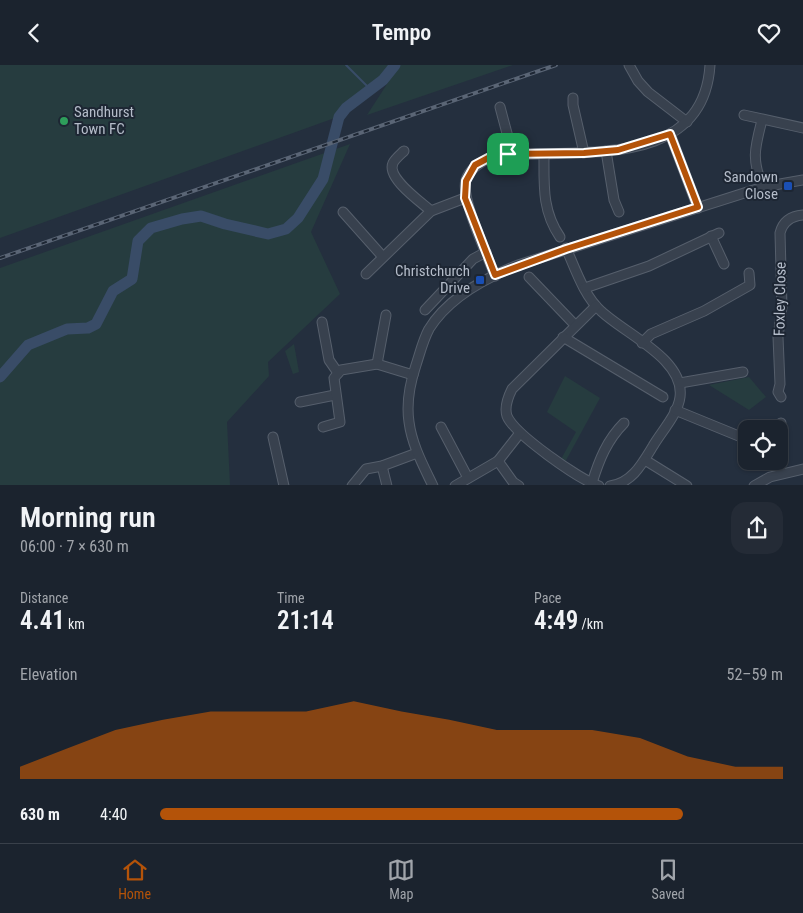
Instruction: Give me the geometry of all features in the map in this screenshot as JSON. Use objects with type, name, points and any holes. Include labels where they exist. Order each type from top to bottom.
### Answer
[{"type":"street","points":[[629,65],[638,81],[648,92],[687,123]]},
{"type":"street","points":[[495,275],[465,198],[466,181],[475,165],[490,157],[508,154],[544,155],[606,151],[642,144],[670,134],[687,123],[697,111],[706,94],[710,65]]},
{"type":"street","points":[[573,98],[584,153]]},
{"type":"street","points":[[500,107],[508,137],[508,154]]},
{"type":"street","points":[[744,115],[803,128]]},
{"type":"street","points":[[762,120],[754,155],[763,187]]},
{"type":"street","points":[[670,134],[698,207]]},
{"type":"street","points":[[404,151],[393,163],[392,170],[395,179],[431,211]]},
{"type":"street","points":[[606,151],[614,200],[619,212]]},
{"type":"street","points":[[544,155],[545,206],[550,223],[560,237]]},
{"type":"street","points":[[434,485],[417,453],[408,421],[408,397],[413,375],[428,331],[438,316],[470,290],[495,275],[566,249],[698,207],[763,187],[803,180]]},
{"type":"street","points":[[366,274],[431,211],[465,198]]},
{"type":"street","points":[[343,212],[383,257]]},
{"type":"street","name":"Foxley Close","points":[[781,397],[778,392],[780,384],[778,337],[782,307],[780,233],[782,225],[789,219],[803,215]]},
{"type":"street","points":[[585,288],[650,266],[715,234],[724,264]]},
{"type":"street","points":[[566,249],[596,306],[671,366],[680,383],[680,397],[675,410],[645,460],[628,483],[610,485]]},
{"type":"street","points":[[425,310],[473,259],[486,252]]},
{"type":"street","points":[[642,343],[651,334],[704,311],[750,285],[749,273]]},
{"type":"street","points":[[529,277],[575,325]]},
{"type":"street","points":[[596,306],[512,389],[507,400],[507,415],[520,433],[579,477],[596,485],[599,460],[614,433],[624,423]]},
{"type":"street","points":[[377,364],[386,315]]},
{"type":"street","points":[[322,322],[329,360],[338,373]]},
{"type":"street","points":[[563,337],[663,397]]},
{"type":"street","points":[[322,427],[340,421],[334,378],[341,369],[377,364],[413,375]]},
{"type":"street","points":[[680,383],[743,372]]},
{"type":"street","points":[[300,401],[335,395]]},
{"type":"street","points":[[675,410],[738,436]]},
{"type":"street","points":[[441,427],[468,478]]},
{"type":"street","points":[[455,485],[498,461],[520,433]]},
{"type":"street","points":[[273,437],[284,485]]},
{"type":"street","points":[[352,485],[366,469],[382,466],[417,453]]},
{"type":"street","points":[[645,460],[687,485]]},
{"type":"street","points":[[498,461],[513,481],[519,485]]},
{"type":"street","points":[[382,466],[387,485]]},
{"type":"street","points":[[754,485],[770,477],[803,469]]},
{"type":"green space","points":[[0,65],[513,65],[367,115],[389,81],[346,105],[343,115],[0,238]]},
{"type":"green space","points":[[350,144],[311,232],[340,294],[268,362],[269,376],[227,422],[230,485],[0,485],[0,268]]},
{"type":"green space","points":[[294,344],[299,372],[293,374],[285,351]]},
{"type":"green space","points":[[565,376],[600,398],[564,464],[560,461],[576,432],[547,412]]},
{"type":"green space","points":[[749,377],[766,397],[749,410],[709,385]]},
{"type":"waterway","points":[[346,65],[370,89]]},
{"type":"waterway","points":[[0,377],[28,345],[67,329],[88,328],[96,324],[113,291],[132,279],[138,241],[151,228],[182,219],[201,216],[268,234],[286,229],[298,218],[323,179],[339,117],[346,108],[383,80],[395,65]]},
{"type":"railway","points":[[0,258],[556,65]]},
{"type":"place","name":"Sandhurst Town FC","points":[[64,121]]},
{"type":"place","name":"Sandown Close","points":[[788,186]]},
{"type":"place","name":"Christchurch Drive","points":[[480,280]]},
{"type":"route","points":[[670,134],[698,207],[566,249],[495,275],[465,198],[466,181],[475,165],[490,157],[508,154],[544,155],[618,150],[670,134]]}]
